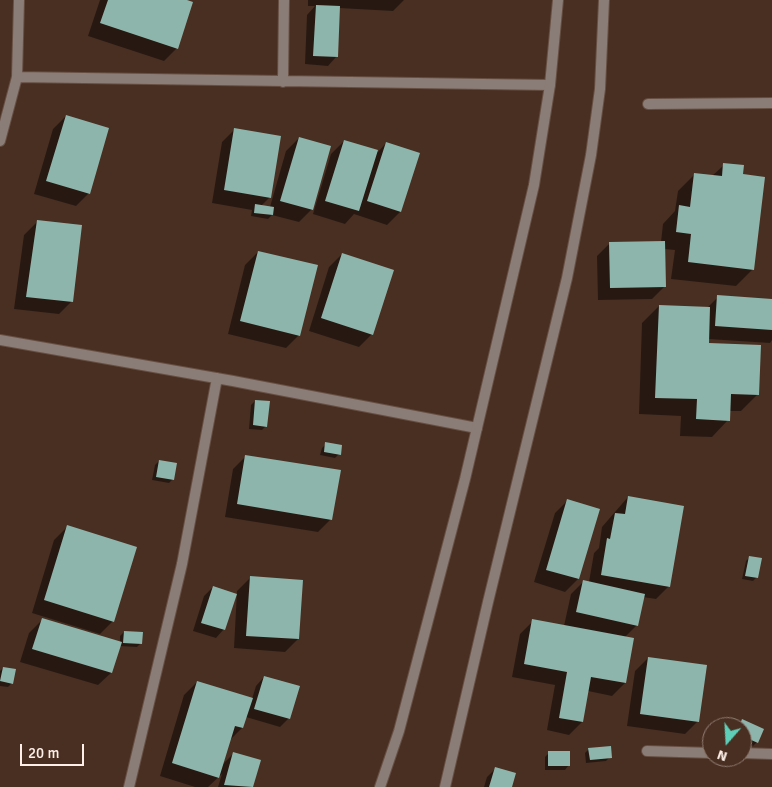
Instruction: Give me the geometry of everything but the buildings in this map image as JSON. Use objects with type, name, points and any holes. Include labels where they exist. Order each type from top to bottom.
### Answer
[{"type":"street","points":[[0,141],[17,77],[19,0]]},
{"type":"street","points":[[283,82],[284,0]]},
{"type":"street","points":[[380,787],[399,731],[477,428],[534,185],[550,85],[558,0]]},
{"type":"street","points":[[445,787],[567,278],[595,127],[600,89],[604,0]]},
{"type":"street","points":[[17,77],[550,85]]},
{"type":"street","points":[[648,104],[772,103]]},
{"type":"street","points":[[0,340],[217,378],[477,428]]},
{"type":"street","points":[[129,787],[182,564],[217,378]]},
{"type":"street","points":[[647,752],[702,753]]},
{"type":"street","points":[[752,754],[772,754]]}]
